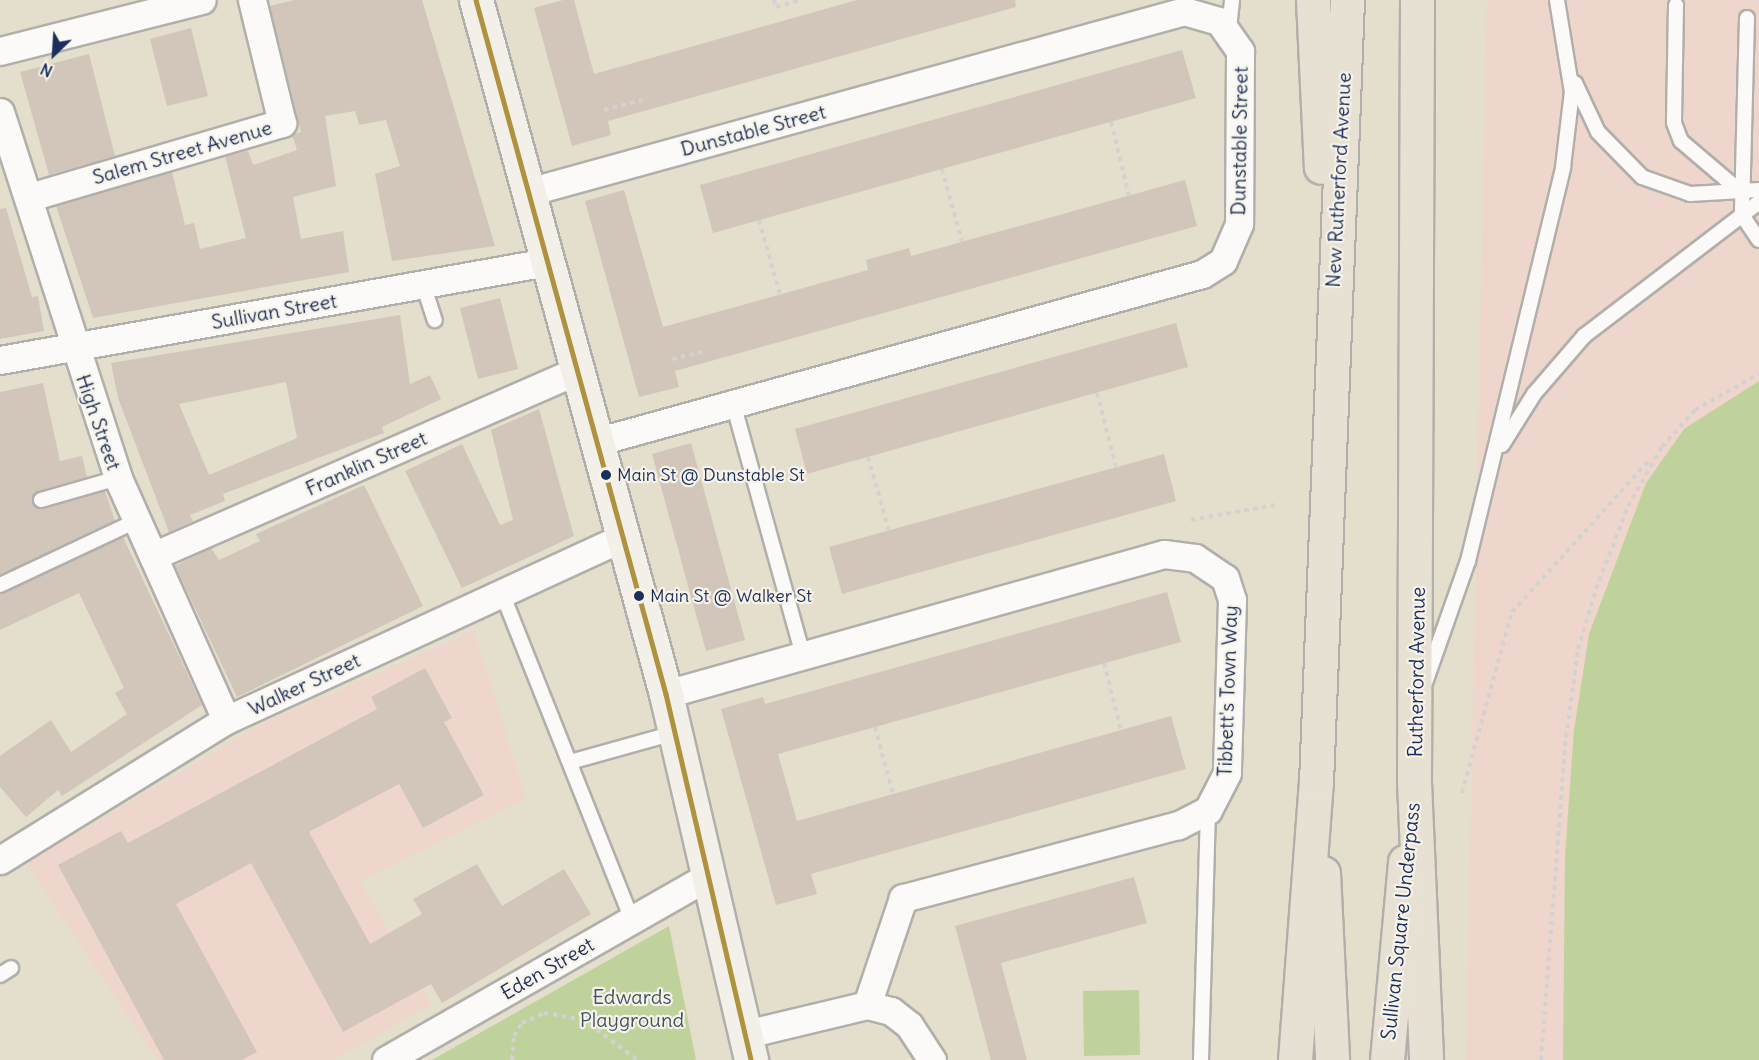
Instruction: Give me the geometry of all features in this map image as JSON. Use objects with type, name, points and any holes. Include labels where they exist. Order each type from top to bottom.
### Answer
[{"type":"main road","points":[[476,0],[547,262],[599,441],[666,694],[748,1047]]},
{"type":"main road","name":"New Rutherford Avenue","points":[[1313,0],[1332,306]]},
{"type":"main road","name":"New Rutherford Avenue","points":[[1332,306],[1347,0]]},
{"type":"main road","points":[[1417,0],[1417,284]]},
{"type":"main road","points":[[1417,284],[1438,0]]},
{"type":"main road","name":"Rutherford Avenue","points":[[1417,284],[1414,782],[1426,1060]]},
{"type":"main road","points":[[1295,1060],[1316,782],[1332,306]]},
{"type":"main road","points":[[1316,782],[1332,1060]]},
{"type":"main road","name":"Sullivan Square Underpass","points":[[1387,1060],[1414,782]]},
{"type":"street","points":[[0,51],[202,0]]},
{"type":"street","name":"Salem Street Avenue","points":[[30,197],[282,123],[252,0]]},
{"type":"street","name":"Dunstable Street","points":[[528,192],[1184,11],[1208,15],[1229,29],[1240,51],[1239,224],[1223,261],[1202,274],[599,441]]},
{"type":"street","name":"High Street","points":[[0,112],[30,197],[74,348],[118,478],[226,720]]},
{"type":"street","name":"Sullivan Street","points":[[0,360],[547,262]]},
{"type":"street","name":"Franklin Street","points":[[153,556],[466,411],[579,370]]},
{"type":"street","name":"Walker Street","points":[[3,851],[226,720],[624,537]]},
{"type":"street","name":"Tibbett's Town Way","points":[[666,694],[1164,554],[1196,558],[1225,578],[1232,600],[1227,773],[1208,810]]},
{"type":"street","points":[[867,1005],[903,898],[1178,825],[1208,810]]},
{"type":"street","name":"Eden Street","points":[[386,1060],[708,876]]},
{"type":"street","points":[[748,1047],[867,1005],[891,1011],[909,1025],[932,1060]]},
{"type":"lane","points":[[1229,29],[1232,0]]},
{"type":"lane","points":[[1416,714],[1461,586],[1493,463],[1563,167],[1571,108],[1570,69],[1557,0]]},
{"type":"lane","points":[[1676,5],[1674,123],[1682,141],[1742,193]]},
{"type":"lane","points":[[1747,18],[1742,215],[1759,240]]},
{"type":"lane","points":[[1570,69],[1598,132],[1642,177],[1690,194],[1742,193],[1759,190]]},
{"type":"lane","points":[[1493,463],[1534,394],[1584,336],[1759,202]]},
{"type":"lane","points":[[423,284],[435,320]]},
{"type":"lane","points":[[733,403],[803,655]]},
{"type":"lane","points":[[41,500],[118,478]]},
{"type":"lane","points":[[0,585],[136,521]]},
{"type":"lane","points":[[502,593],[632,920]]},
{"type":"lane","points":[[570,762],[675,733]]},
{"type":"lane","points":[[1201,1060],[1208,810]]},
{"type":"path","points":[[774,0],[776,7],[801,0]]},
{"type":"path","points":[[604,110],[644,100]]},
{"type":"path","points":[[1110,122],[1129,196]]},
{"type":"path","points":[[942,169],[962,242]]},
{"type":"path","points":[[759,220],[780,294]]},
{"type":"path","points":[[672,359],[706,351]]},
{"type":"path","points":[[1462,793],[1512,612],[1695,410],[1759,374]]},
{"type":"path","points":[[1098,393],[1116,467]]},
{"type":"path","points":[[1541,1060],[1566,737],[1578,649],[1610,549],[1662,447]]},
{"type":"path","points":[[868,457],[889,531]]},
{"type":"path","points":[[1191,520],[1275,505]]},
{"type":"path","points":[[1104,663],[1121,730]]},
{"type":"path","points":[[876,727],[893,794]]},
{"type":"path","points":[[512,1060],[514,1036],[522,1023],[544,1013],[582,1019],[638,1060]]},
{"type":"shaded area","points":[[1487,0],[1759,0],[1759,1060],[1466,1060]]},
{"type":"shaded area","points":[[474,631],[526,798],[360,881],[432,1004],[334,1060],[157,1060],[26,864],[264,723]]},
{"type":"green space","points":[[1759,381],[1759,1060],[1563,1060],[1565,856],[1574,730],[1589,634],[1646,483],[1684,429]]},
{"type":"green space","name":"Edwards Playground","points":[[669,926],[696,1060],[432,1060]]},
{"type":"green space","points":[[1139,990],[1140,1055],[1084,1056],[1083,991]]},
{"type":"building","points":[[294,0],[422,0],[495,246],[392,261],[375,174],[400,166],[386,120],[359,125],[355,111],[325,116],[336,186],[293,197],[301,239],[343,231],[349,272],[93,318],[56,206],[172,172],[185,225],[194,223],[200,249],[246,238],[225,156],[248,151],[253,165],[297,150],[292,135],[301,132],[270,6]]},
{"type":"building","points":[[563,0],[574,0],[594,74],[857,0],[1015,0],[1016,7],[608,121],[611,135],[572,146],[534,8]]},
{"type":"building","points":[[191,28],[208,96],[167,106],[150,39]]},
{"type":"building","points":[[1182,50],[1196,98],[713,233],[700,185]]},
{"type":"building","points":[[89,54],[115,156],[49,175],[20,72]]},
{"type":"building","points":[[1185,180],[1197,226],[675,371],[679,387],[639,397],[585,201],[624,190],[663,327],[868,270],[866,260],[909,248],[911,256]]},
{"type":"building","points":[[6,208],[32,297],[38,296],[44,331],[0,339],[0,209]]},
{"type":"building","points":[[500,298],[518,369],[478,379],[460,308]]},
{"type":"building","points":[[400,315],[410,384],[430,375],[441,399],[382,427],[384,433],[223,494],[225,501],[190,515],[193,521],[169,532],[118,398],[111,363]],"holes":[[[286,382],[297,438],[209,475],[179,404]]]},
{"type":"building","points":[[1176,323],[1188,367],[807,474],[795,429]]},
{"type":"building","points":[[43,383],[60,461],[82,456],[87,477],[38,492],[33,503],[43,509],[105,491],[115,521],[0,575],[0,392]]},
{"type":"building","points":[[539,409],[574,536],[462,588],[405,471],[462,444],[500,525],[513,520],[491,430]]},
{"type":"building","points":[[691,443],[745,640],[706,651],[652,454]]},
{"type":"building","points":[[1164,454],[1176,501],[842,594],[829,547]]},
{"type":"building","points":[[364,485],[423,606],[237,697],[175,566],[211,548],[219,560],[260,541],[256,534]]},
{"type":"building","points":[[123,537],[202,705],[62,796],[58,790],[26,817],[0,787],[0,756],[51,720],[71,752],[127,714],[115,693],[124,688],[79,593],[0,630],[0,594]]},
{"type":"building","points":[[1167,592],[1181,642],[778,754],[797,821],[1171,716],[1186,769],[811,874],[817,894],[776,905],[721,709],[763,697],[765,704]]},
{"type":"building","points":[[425,668],[452,718],[444,722],[484,795],[423,828],[399,784],[309,832],[370,944],[422,914],[413,899],[477,864],[502,906],[564,869],[591,914],[442,1003],[431,984],[343,1032],[251,863],[176,904],[257,1052],[242,1060],[164,1060],[58,865],[121,831],[128,843],[377,709],[371,697]]},
{"type":"building","points":[[1134,877],[1147,923],[1001,963],[1027,1060],[991,1060],[955,926]]},
{"type":"transit line","points":[[476,0],[666,694],[751,1060]]},
{"type":"place","name":"Main St @ Dunstable St","points":[[606,475]]},
{"type":"place","name":"Main St @ Walker St","points":[[639,596]]}]
